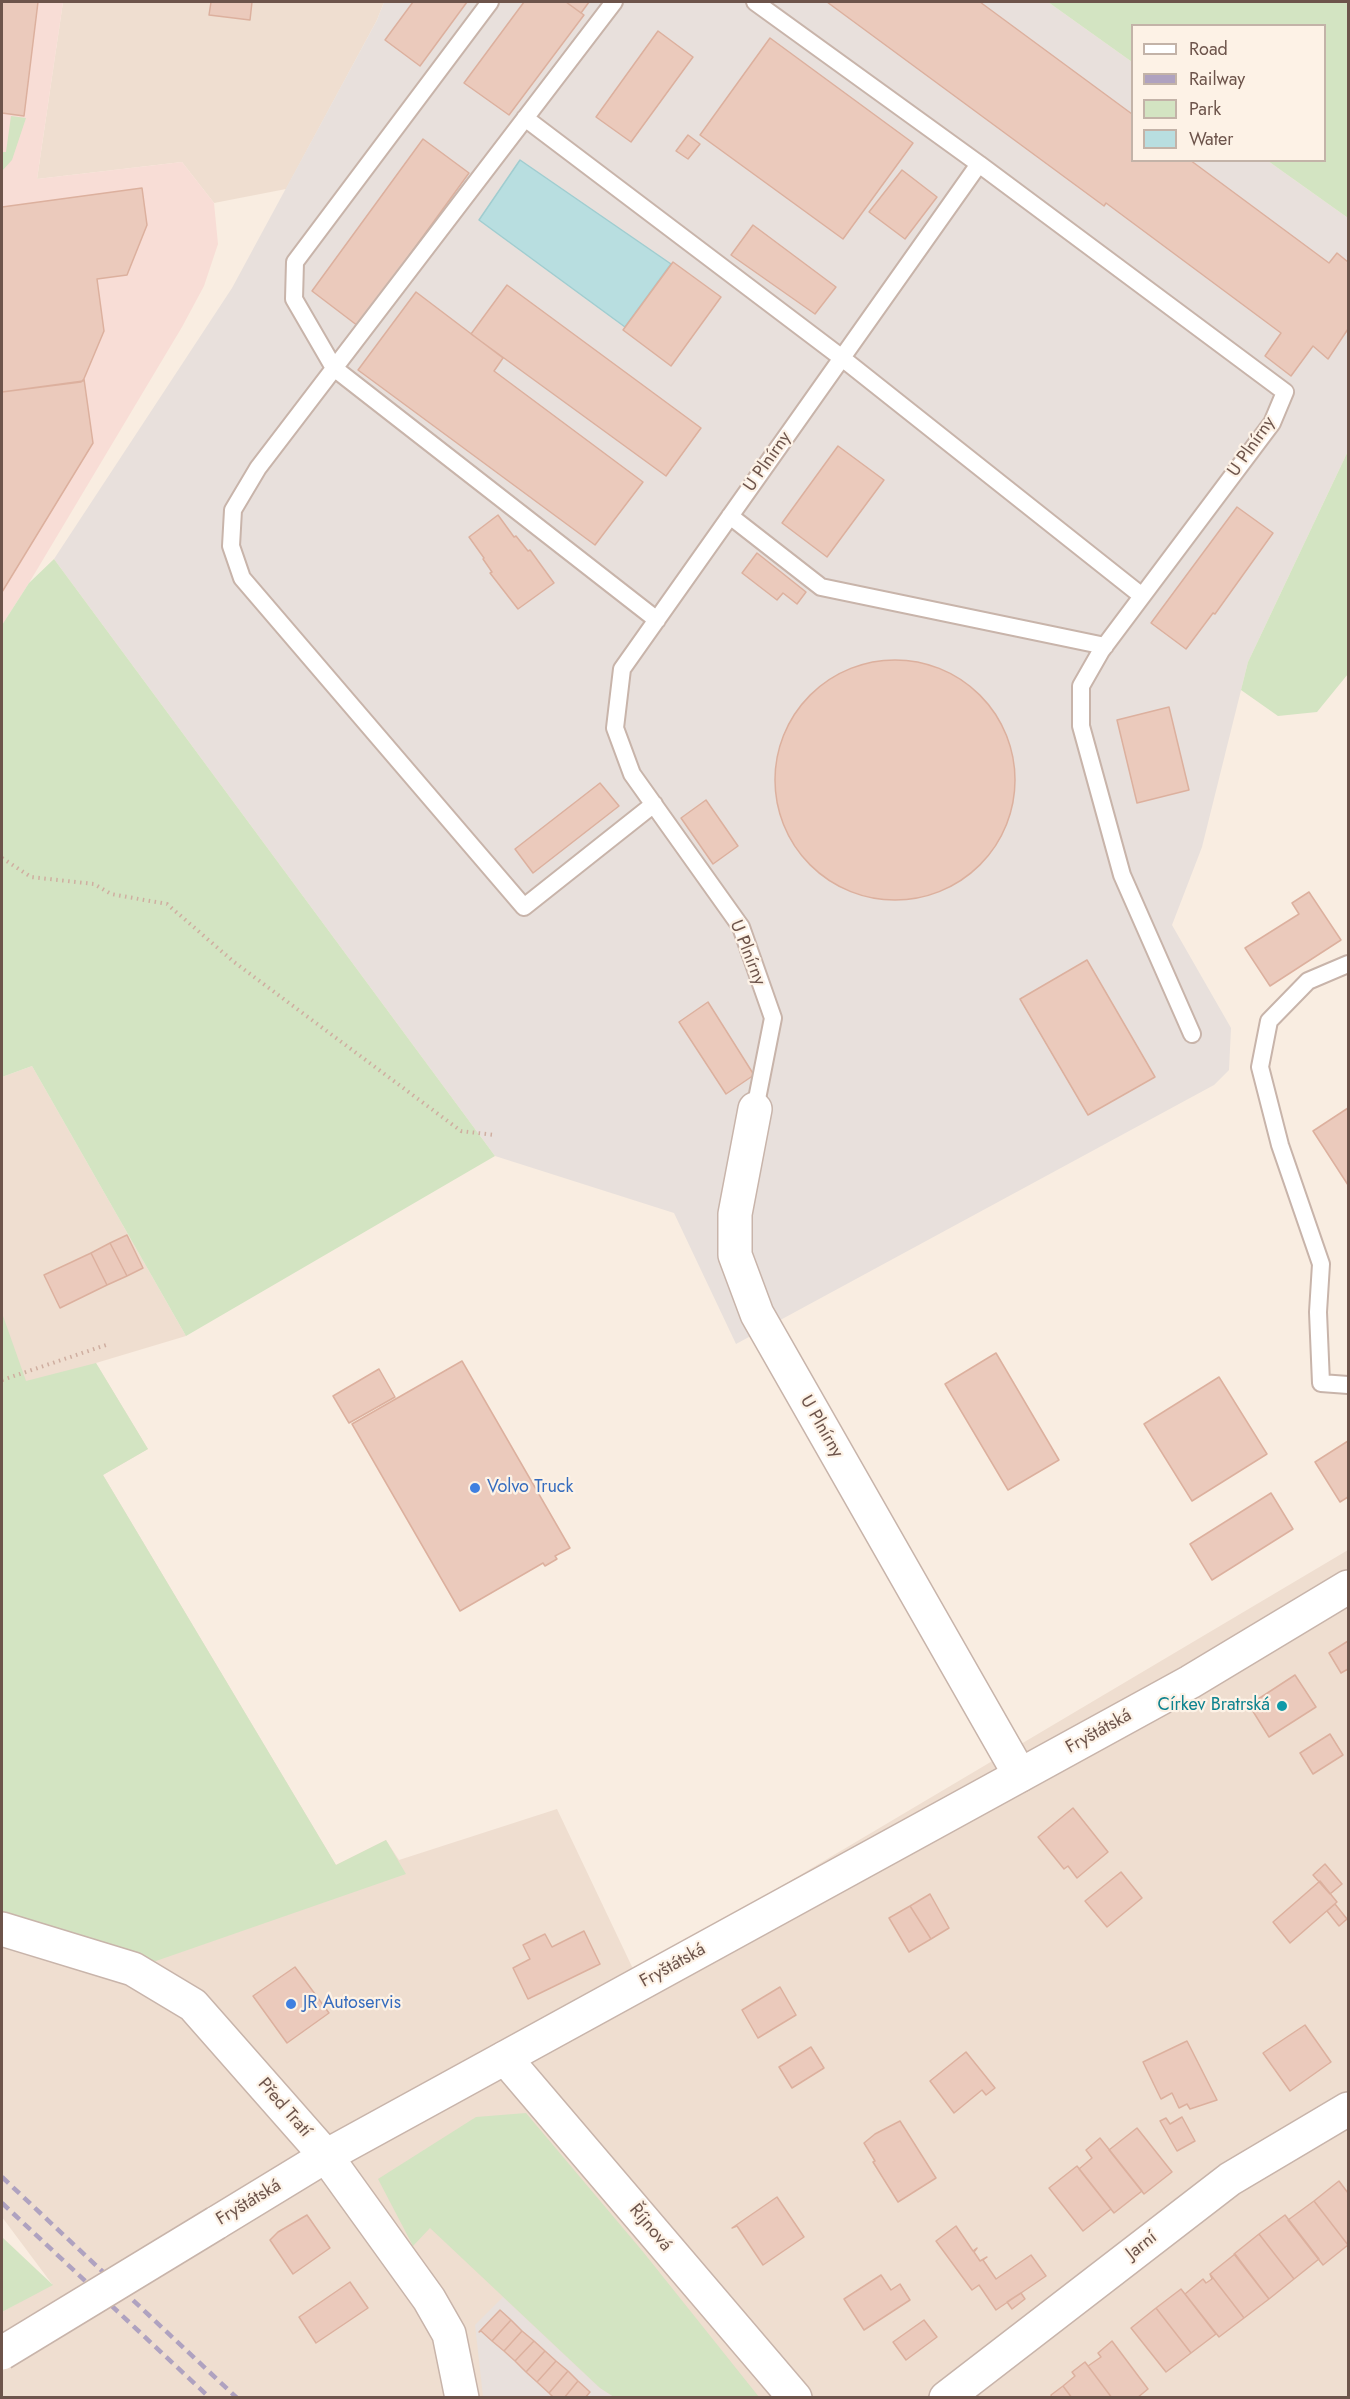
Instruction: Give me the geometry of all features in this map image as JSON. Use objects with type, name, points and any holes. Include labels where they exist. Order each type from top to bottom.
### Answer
[{"type":"street","name":"U Plnírny","points":[[755,1109],[735,1214],[735,1255],[757,1314],[1020,1775]]},
{"type":"street","name":"Fryštátská","points":[[2,2353],[326,2156],[1190,1682],[1348,1587]]},
{"type":"street","name":"Před Tratí","points":[[2,1929],[133,1969],[193,2005],[326,2156],[429,2299],[449,2334],[462,2397]]},
{"type":"street","name":"Říjnová","points":[[505,2058],[795,2397]]},
{"type":"street","name":"Jarní","points":[[946,2397],[1230,2179],[1348,2109]]},
{"type":"lane","points":[[490,2],[295,262],[294,299],[334,368],[657,620]]},
{"type":"lane","points":[[614,2],[258,468],[233,510],[231,546],[243,578],[524,907],[654,804]]},
{"type":"lane","name":"U Plnírny","points":[[755,2],[979,164],[1285,392],[1272,423],[1105,646],[1081,686],[1082,726],[1122,875],[1192,1034]]},
{"type":"lane","points":[[525,118],[842,358],[1142,596]]},
{"type":"lane","name":"U Plnírny","points":[[755,1109],[773,1018],[741,927],[632,774],[615,728],[622,669],[979,164]]},
{"type":"lane","points":[[730,516],[821,587],[1105,646]]},
{"type":"lane","points":[[1348,964],[1308,981],[1269,1021],[1260,1066],[1280,1145],[1321,1264],[1318,1312],[1322,1383],[1348,1385]]},
{"type":"path","points":[[2,858],[31,877],[94,884],[111,894],[166,904],[234,962],[461,1131],[494,1135]]},
{"type":"path","points":[[2,1380],[106,1345]]},
{"type":"shaded area","points":[[2,2],[63,2],[37,179],[182,162],[214,203],[218,244],[204,286],[182,327],[2,625]]},
{"type":"shaded area","points":[[63,2],[384,2],[377,20],[286,189],[214,203],[182,162],[37,179]]},
{"type":"shaded area","points":[[384,2],[1048,2],[1131,61],[1131,162],[1269,162],[1348,218],[1348,451],[1248,662],[1202,847],[1172,925],[1231,1028],[1229,1070],[1214,1085],[736,1344],[674,1213],[495,1156],[54,559],[232,288],[377,20]]},
{"type":"shaded area","points":[[32,1066],[186,1336],[96,1363],[148,1449],[103,1475],[336,1865],[386,1840],[399,1860],[557,1809],[635,1973],[1348,1550],[1348,2397],[2,2397],[2,2312],[52,2284],[2,2217],[2,1077]]},
{"type":"shaded area","points":[[503,2297],[600,2388],[614,2397],[483,2397],[475,2325]]},
{"type":"green space","points":[[1048,2],[1348,2],[1348,218],[1269,162],[1326,162],[1326,24],[1131,24],[1131,61]]},
{"type":"green space","points":[[11,116],[26,118],[12,160],[2,171],[2,152],[6,152]]},
{"type":"green space","points":[[1348,451],[1348,674],[1317,712],[1278,716],[1241,690],[1248,662]]},
{"type":"green space","points":[[54,559],[495,1156],[186,1336],[32,1066],[2,1077],[2,625],[29,583]]},
{"type":"green space","points":[[2,1313],[26,1381],[96,1363],[148,1449],[103,1475],[336,1865],[386,1840],[406,1874],[133,1969],[2,1929]]},
{"type":"green space","points":[[526,2113],[644,2253],[759,2397],[614,2397],[600,2388],[430,2228],[413,2246],[378,2179],[476,2117]]},
{"type":"green space","points":[[2,2237],[53,2285],[2,2312]]},
{"type":"water","points":[[520,160],[671,264],[625,327],[479,220]]},
{"type":"building","points":[[2,2],[38,2],[24,116],[2,113]]},
{"type":"building","points":[[211,2],[252,2],[250,20],[209,15]]},
{"type":"building","points":[[413,2],[467,2],[420,66],[385,40]]},
{"type":"building","points":[[524,2],[566,2],[584,15],[509,115],[464,83]]},
{"type":"building","points":[[566,2],[589,2],[581,13]]},
{"type":"building","points":[[827,2],[980,2],[1131,113],[1131,162],[1193,162],[1329,263],[1337,253],[1348,262],[1348,329],[1328,359],[1313,346],[1291,376],[1265,356],[1281,333],[1106,203],[1104,206]]},
{"type":"building","points":[[658,31],[693,57],[631,142],[596,117]]},
{"type":"building","points":[[770,38],[913,143],[843,239],[700,135]]},
{"type":"building","points":[[688,135],[700,144],[688,159],[676,151]]},
{"type":"building","points":[[423,139],[469,173],[358,326],[312,291]]},
{"type":"building","points":[[902,170],[937,197],[905,239],[869,212]]},
{"type":"building","points":[[142,188],[147,225],[127,275],[97,279],[104,331],[83,381],[2,392],[2,207]]},
{"type":"building","points":[[753,225],[836,287],[815,314],[731,255]]},
{"type":"building","points":[[673,262],[721,297],[671,366],[623,330]]},
{"type":"building","points":[[507,285],[701,428],[666,476],[471,334]]},
{"type":"building","points":[[416,292],[503,358],[494,371],[643,482],[595,545],[358,370]]},
{"type":"building","points":[[84,379],[93,443],[2,592],[2,392],[81,382]]},
{"type":"building","points":[[838,446],[884,480],[827,557],[782,523]]},
{"type":"building","points":[[1237,507],[1273,533],[1215,614],[1213,613],[1186,649],[1151,623]]},
{"type":"building","points":[[498,515],[514,537],[516,536],[528,551],[530,550],[554,583],[518,609],[490,573],[492,572],[484,558],[469,537]]},
{"type":"building","points":[[757,553],[806,592],[797,604],[783,593],[777,600],[742,573]]},
{"type":"building","points":[[895,660],[918,663],[941,670],[980,695],[1005,734],[1012,757],[1015,780],[1012,803],[1005,826],[980,865],[941,890],[918,897],[895,900],[872,897],[849,890],[810,865],[785,826],[778,803],[775,780],[778,757],[785,734],[810,695],[849,670],[872,663]]},
{"type":"building","points":[[1169,707],[1189,790],[1137,803],[1117,720]]},
{"type":"building","points":[[600,783],[619,806],[533,873],[515,849]]},
{"type":"building","points":[[706,800],[738,846],[713,864],[681,818]]},
{"type":"building","points":[[1309,892],[1341,940],[1270,986],[1245,948],[1299,914],[1292,903]]},
{"type":"building","points":[[1087,960],[1155,1077],[1088,1115],[1020,999]]},
{"type":"building","points":[[708,1002],[754,1075],[726,1094],[679,1022]]},
{"type":"building","points":[[1348,1108],[1348,1185],[1313,1131]]},
{"type":"building","points":[[127,1235],[143,1268],[127,1276],[110,1243]]},
{"type":"building","points":[[110,1243],[127,1276],[107,1285],[91,1253]]},
{"type":"building","points":[[91,1253],[107,1285],[60,1308],[44,1275]]},
{"type":"building","points":[[996,1353],[1059,1460],[1008,1490],[945,1384]]},
{"type":"building","points":[[462,1361],[570,1548],[555,1556],[557,1559],[545,1566],[543,1563],[460,1611],[352,1424]]},
{"type":"building","points":[[379,1369],[395,1397],[349,1423],[333,1396]]},
{"type":"building","points":[[1219,1377],[1267,1454],[1192,1501],[1144,1424]]},
{"type":"building","points":[[1348,1441],[1348,1497],[1340,1502],[1315,1462]]},
{"type":"building","points":[[1271,1493],[1293,1529],[1212,1580],[1190,1544]]},
{"type":"building","points":[[1348,1641],[1348,1669],[1341,1673],[1329,1653]]},
{"type":"building","name":"Církev Bratrská","points":[[1295,1675],[1316,1707],[1269,1737],[1249,1705]]},
{"type":"building","points":[[1330,1734],[1343,1755],[1313,1774],[1300,1753]]},
{"type":"building","points":[[1073,1808],[1108,1852],[1077,1878],[1068,1866],[1064,1869],[1038,1837]]},
{"type":"building","points":[[1325,1864],[1342,1884],[1330,1894],[1313,1875]]},
{"type":"building","points":[[1121,1872],[1142,1898],[1107,1927],[1085,1901]]},
{"type":"building","points":[[1320,1881],[1337,1902],[1290,1943],[1273,1922]]},
{"type":"building","points":[[930,1894],[949,1928],[931,1939],[910,1906]]},
{"type":"building","points":[[1335,1904],[1347,1919],[1339,1926],[1327,1911]]},
{"type":"building","points":[[910,1906],[931,1939],[909,1952],[889,1918]]},
{"type":"building","points":[[584,1931],[600,1964],[528,1999],[513,1968],[530,1959],[523,1945],[545,1934],[552,1947]]},
{"type":"building","name":"JR Autoservis","points":[[295,1967],[329,2013],[287,2043],[253,1996]]},
{"type":"building","points":[[780,1987],[796,2015],[758,2038],[742,2010]]},
{"type":"building","points":[[1305,2025],[1331,2062],[1290,2091],[1263,2053]]},
{"type":"building","points":[[1187,2041],[1217,2100],[1190,2109],[1187,2104],[1179,2108],[1172,2093],[1161,2099],[1143,2062]]},
{"type":"building","points":[[811,2047],[824,2068],[792,2088],[779,2067]]},
{"type":"building","points":[[966,2052],[995,2088],[986,2095],[982,2090],[954,2113],[930,2081]]},
{"type":"building","points":[[1182,2117],[1195,2141],[1177,2151],[1160,2121],[1166,2118],[1170,2124]]},
{"type":"building","points":[[900,2121],[936,2178],[898,2202],[864,2143],[875,2134]]},
{"type":"building","points":[[1137,2128],[1172,2172],[1144,2194],[1109,2150]]},
{"type":"building","points":[[1100,2138],[1142,2191],[1114,2213],[1079,2169],[1092,2158],[1086,2150]]},
{"type":"building","points":[[1077,2166],[1111,2209],[1083,2231],[1049,2188]]},
{"type":"building","points":[[1339,2181],[1348,2193],[1348,2245],[1314,2201]]},
{"type":"building","points":[[777,2197],[804,2237],[763,2265],[737,2226],[732,2228]]},
{"type":"building","points":[[1314,2201],[1348,2245],[1323,2265],[1288,2220]]},
{"type":"building","points":[[307,2215],[330,2248],[293,2274],[270,2240],[278,2232]]},
{"type":"building","points":[[1285,2215],[1319,2259],[1294,2279],[1259,2234]]},
{"type":"building","points":[[956,2226],[973,2251],[977,2248],[974,2252],[980,2261],[987,2257],[983,2260],[996,2279],[1031,2255],[1046,2276],[996,2310],[979,2285],[972,2290],[936,2241]]},
{"type":"building","points":[[1259,2234],[1294,2279],[1269,2299],[1234,2254]]},
{"type":"building","points":[[1235,2254],[1269,2299],[1244,2318],[1210,2274]]},
{"type":"building","points":[[1210,2274],[1244,2318],[1219,2337],[1185,2294],[1203,2279],[1206,2283],[1212,2279]]},
{"type":"building","points":[[881,2275],[891,2290],[900,2284],[910,2300],[864,2330],[844,2299]]},
{"type":"building","points":[[350,2282],[368,2308],[316,2343],[299,2317]]},
{"type":"building","points":[[1181,2289],[1216,2334],[1191,2353],[1156,2308]]},
{"type":"building","points":[[1021,2293],[1025,2299],[1012,2309],[1007,2302]]},
{"type":"building","points":[[1156,2308],[1191,2353],[1166,2372],[1131,2328]]},
{"type":"building","points":[[500,2310],[511,2320],[492,2341],[481,2331],[479,2332]]},
{"type":"building","points":[[511,2320],[522,2331],[504,2351],[492,2341]]},
{"type":"building","points":[[924,2320],[937,2337],[906,2360],[893,2342]]},
{"type":"building","points":[[522,2331],[534,2341],[515,2361],[504,2351]]},
{"type":"building","points":[[534,2341],[545,2351],[526,2372],[515,2361]]},
{"type":"building","points":[[1112,2341],[1148,2389],[1137,2398],[1112,2398],[1088,2366],[1101,2357],[1098,2353]]},
{"type":"building","points":[[545,2351],[556,2361],[537,2382],[526,2372]]},
{"type":"building","points":[[556,2361],[568,2371],[549,2393],[537,2382]]},
{"type":"building","points":[[1085,2362],[1112,2398],[1072,2398],[1063,2386],[1075,2376],[1072,2372]]},
{"type":"building","points":[[568,2371],[578,2381],[564,2398],[554,2398],[549,2393]]},
{"type":"building","points":[[578,2381],[590,2392],[585,2398],[564,2398]]},
{"type":"building","points":[[1063,2386],[1072,2398],[1052,2398],[1051,2395]]},
{"type":"railway","points":[[2,2177],[237,2398]]},
{"type":"railway","points":[[2,2203],[210,2398]]},
{"type":"place","name":"Volvo Truck","points":[[475,1488]]},
{"type":"place","name":"Církev Bratrská","points":[[1282,1706]]},
{"type":"place","name":"JR Autoservis","points":[[291,2004]]}]
